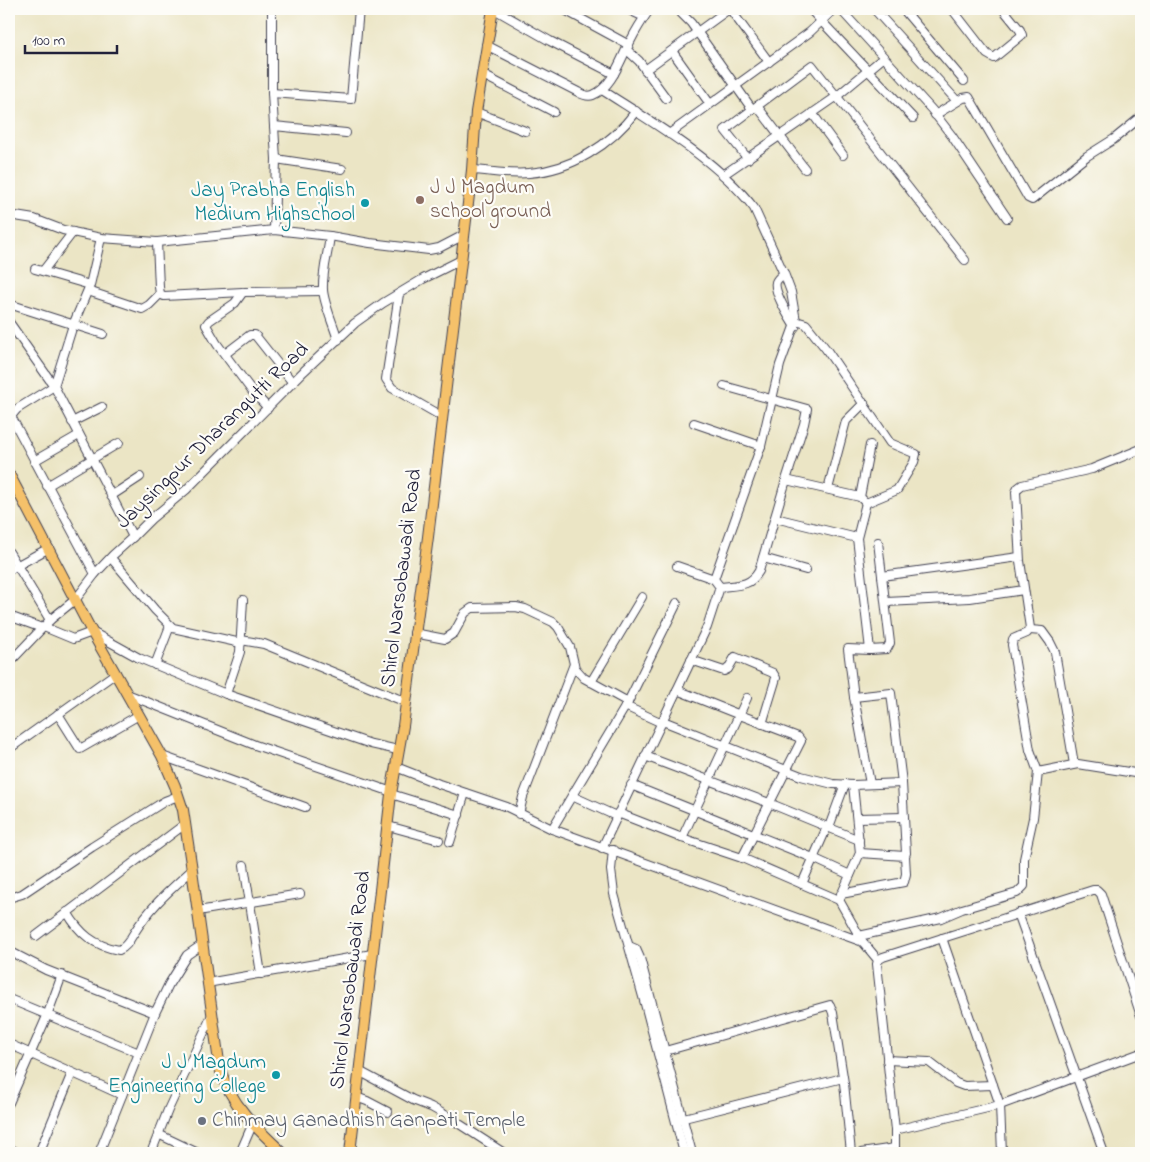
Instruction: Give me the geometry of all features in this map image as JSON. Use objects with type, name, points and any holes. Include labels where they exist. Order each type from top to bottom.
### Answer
[{"type":"main road","name":"Shirol Narsobawadi Road","points":[[350,1153],[391,793],[406,702],[428,537],[472,170],[476,112],[486,45],[494,9]]},
{"type":"main road","points":[[9,474],[92,632],[162,756],[178,796],[185,824],[220,1069],[226,1086],[240,1110],[283,1153]]},
{"type":"street","points":[[272,9],[272,93],[276,159],[274,230]]},
{"type":"street","points":[[272,93],[351,99],[359,9]]},
{"type":"street","points":[[494,9],[614,74]]},
{"type":"street","points":[[564,9],[628,47],[666,98]]},
{"type":"street","points":[[628,9],[644,17]]},
{"type":"street","points":[[486,45],[586,96],[592,96],[602,90],[614,74],[650,9]]},
{"type":"street","points":[[677,9],[691,23],[736,86],[781,135],[805,169]]},
{"type":"street","points":[[645,70],[730,9],[769,62]]},
{"type":"street","points":[[810,9],[913,118]]},
{"type":"street","points":[[669,134],[810,32],[834,9]]},
{"type":"street","points":[[840,9],[935,115],[1008,218]]},
{"type":"street","points":[[874,9],[957,101]]},
{"type":"street","points":[[903,9],[964,81]]},
{"type":"street","points":[[952,9],[987,54],[994,58],[1022,35],[1003,9]]},
{"type":"street","points":[[672,51],[710,104]]},
{"type":"street","points":[[723,175],[836,97],[883,58]]},
{"type":"street","points":[[748,159],[725,130],[812,65],[965,260]]},
{"type":"street","points":[[483,75],[554,112]]},
{"type":"street","points":[[602,90],[669,134],[735,185],[754,208],[791,292],[795,324],[780,365],[761,446],[714,579]]},
{"type":"street","points":[[935,115],[957,101],[966,97],[970,99],[1028,198],[1032,200],[1087,156],[1114,139],[1141,117]]},
{"type":"street","points":[[476,112],[526,131]]},
{"type":"street","points":[[472,170],[528,173],[557,168],[582,158],[600,146],[624,126],[636,112]]},
{"type":"street","points":[[812,113],[843,155]]},
{"type":"street","points":[[274,126],[346,133]]},
{"type":"street","points":[[276,159],[342,169]]},
{"type":"street","points":[[9,215],[34,219],[63,230],[101,238],[157,242],[274,230],[430,250],[439,248],[464,235]]},
{"type":"street","points":[[73,232],[39,270],[142,309],[149,306],[160,294],[157,242]]},
{"type":"street","points":[[330,236],[329,248],[325,259],[323,291],[338,340]]},
{"type":"street","points":[[95,574],[12,415],[17,409],[54,386],[73,325],[89,288],[101,238]]},
{"type":"street","name":"Jaysingpur Dharangutti Road","points":[[9,663],[50,620],[76,599],[95,574],[111,558],[151,519],[186,490],[293,382],[355,324],[423,279],[461,260]]},
{"type":"street","points":[[784,273],[776,281],[775,287],[787,316],[795,324],[806,324],[826,349],[890,443],[916,454],[914,462],[898,490],[863,500],[828,489],[786,480]]},
{"type":"street","points":[[160,294],[164,296],[243,292],[323,291]]},
{"type":"street","points":[[243,292],[235,303],[207,323],[207,327],[252,391],[268,408]]},
{"type":"street","points":[[399,294],[387,382],[392,388],[441,416]]},
{"type":"street","points":[[9,304],[103,334]]},
{"type":"street","points":[[9,322],[54,386],[134,537]]},
{"type":"street","points":[[225,354],[250,335],[254,335],[293,382]]},
{"type":"street","points":[[720,587],[748,583],[753,580],[759,571],[807,409],[724,386]]},
{"type":"street","points":[[828,489],[846,421],[864,403]]},
{"type":"street","points":[[72,422],[102,406]]},
{"type":"street","points":[[694,423],[761,446]]},
{"type":"street","points":[[34,460],[79,435]]},
{"type":"street","points":[[48,486],[119,443]]},
{"type":"street","points":[[870,445],[857,538],[870,650]]},
{"type":"street","points":[[1030,630],[1019,557],[1016,498],[1018,488],[1092,469],[1141,449]]},
{"type":"street","points":[[111,496],[140,478]]},
{"type":"street","points":[[775,518],[857,538]]},
{"type":"street","points":[[870,784],[854,697],[848,649],[884,650],[889,646],[886,602],[878,542]]},
{"type":"street","points":[[9,570],[49,548]]},
{"type":"street","points":[[9,552],[50,620]]},
{"type":"street","points":[[882,576],[1019,557]]},
{"type":"street","points":[[111,558],[170,626],[241,642],[264,644],[406,702]]},
{"type":"street","points":[[763,558],[806,570]]},
{"type":"street","points":[[677,566],[714,579],[720,587]]},
{"type":"street","points":[[602,848],[707,627],[720,587]]},
{"type":"street","points":[[886,602],[970,598],[1024,590]]},
{"type":"street","points":[[591,682],[642,597]]},
{"type":"street","points":[[226,694],[240,652],[243,600]]},
{"type":"street","points":[[552,829],[627,704],[676,603]]},
{"type":"street","points":[[414,633],[444,639],[454,633],[469,610],[516,607],[534,613],[558,626],[570,647],[575,668],[584,678],[627,704],[662,722],[800,776],[833,784],[902,783]]},
{"type":"street","points":[[9,616],[73,639],[92,632],[125,651],[155,665],[226,694],[371,744],[398,750]]},
{"type":"street","points":[[155,665],[170,626]]},
{"type":"street","points":[[396,767],[507,807],[552,829],[602,848],[613,850],[731,895],[861,939],[941,918],[962,909],[1020,892],[1024,886],[1025,849],[1033,818],[1038,772],[1030,750],[1012,645],[1013,639],[1028,633],[1030,630],[1042,631],[1055,652],[1074,764]]},
{"type":"street","points":[[691,660],[724,671],[728,669],[735,657],[774,673],[776,678],[762,724]]},
{"type":"street","points":[[519,814],[523,796],[574,664]]},
{"type":"street","points":[[9,749],[116,673]]},
{"type":"street","points":[[677,690],[800,739],[742,858]]},
{"type":"street","points":[[572,796],[682,838],[742,858],[802,884],[840,897],[904,882],[906,853],[902,783],[891,692],[854,697]]},
{"type":"street","points":[[127,694],[255,745],[458,815]]},
{"type":"street","points":[[682,838],[747,698]]},
{"type":"street","points":[[58,714],[80,749],[139,715]]},
{"type":"street","points":[[162,756],[305,807]]},
{"type":"street","points":[[646,756],[859,840]]},
{"type":"street","points":[[1038,772],[1074,764],[1086,764],[1141,774]]},
{"type":"street","points":[[631,785],[813,858],[850,875]]},
{"type":"street","points":[[840,897],[860,853],[856,818],[849,785]]},
{"type":"street","points":[[802,884],[849,785]]},
{"type":"street","points":[[450,842],[465,792]]},
{"type":"street","points":[[9,896],[12,898],[22,894],[165,801],[178,796]]},
{"type":"street","points":[[856,818],[904,817]]},
{"type":"street","points":[[36,936],[185,824]]},
{"type":"street","points":[[388,826],[438,840]]},
{"type":"street","points":[[613,850],[611,882],[679,1119],[692,1153]]},
{"type":"street","points":[[860,853],[905,856]]},
{"type":"street","points":[[244,865],[261,974]]},
{"type":"street","points":[[66,912],[86,937],[119,950],[126,945],[159,899],[192,870]]},
{"type":"street","points":[[878,960],[882,957],[1018,913],[1097,890],[1101,894],[1141,1016]]},
{"type":"street","points":[[198,911],[300,894]]},
{"type":"street","points":[[840,897],[861,939],[878,960],[895,1130],[895,1150],[861,1153]]},
{"type":"street","points":[[1018,913],[1104,1153]]},
{"type":"street","points":[[942,938],[1000,1105],[1002,1153]]},
{"type":"street","points":[[99,1153],[155,1013],[169,984],[187,955],[203,944]]},
{"type":"street","points":[[9,951],[46,970],[155,1013]]},
{"type":"street","points":[[207,983],[372,954]]},
{"type":"street","points":[[9,1103],[47,1016],[62,975]]},
{"type":"street","points":[[9,999],[139,1053]]},
{"type":"street","points":[[661,1052],[830,1005],[833,1013],[843,1078],[851,1153]]},
{"type":"street","points":[[151,1153],[168,1110],[212,1014]]},
{"type":"street","points":[[9,1044],[122,1095]]},
{"type":"street","points":[[895,1130],[1000,1105],[1141,1053]]},
{"type":"street","points":[[887,1060],[930,1062],[956,1083],[964,1086],[993,1085]]},
{"type":"street","points":[[359,1071],[447,1116],[504,1153]]},
{"type":"street","points":[[39,1153],[72,1072]]},
{"type":"street","points":[[679,1119],[843,1078]]},
{"type":"street","points":[[356,1097],[388,1112]]},
{"type":"street","points":[[679,1119],[684,1153]]},
{"type":"street","points":[[240,1153],[253,1123]]},
{"type":"street","points":[[158,1134],[198,1153]]},
{"type":"street","points":[[9,1149],[19,1153]]},
{"type":"place","name":"J J Magdum school ground","points":[[420,200]]},
{"type":"place","name":"Jay Prabha English Medium Highschool","points":[[365,203]]},
{"type":"place","name":"J J Magdum Engineering College","points":[[276,1075]]},
{"type":"place","name":"Chinmay Ganadhish Ganpati Temple","points":[[202,1121]]}]
